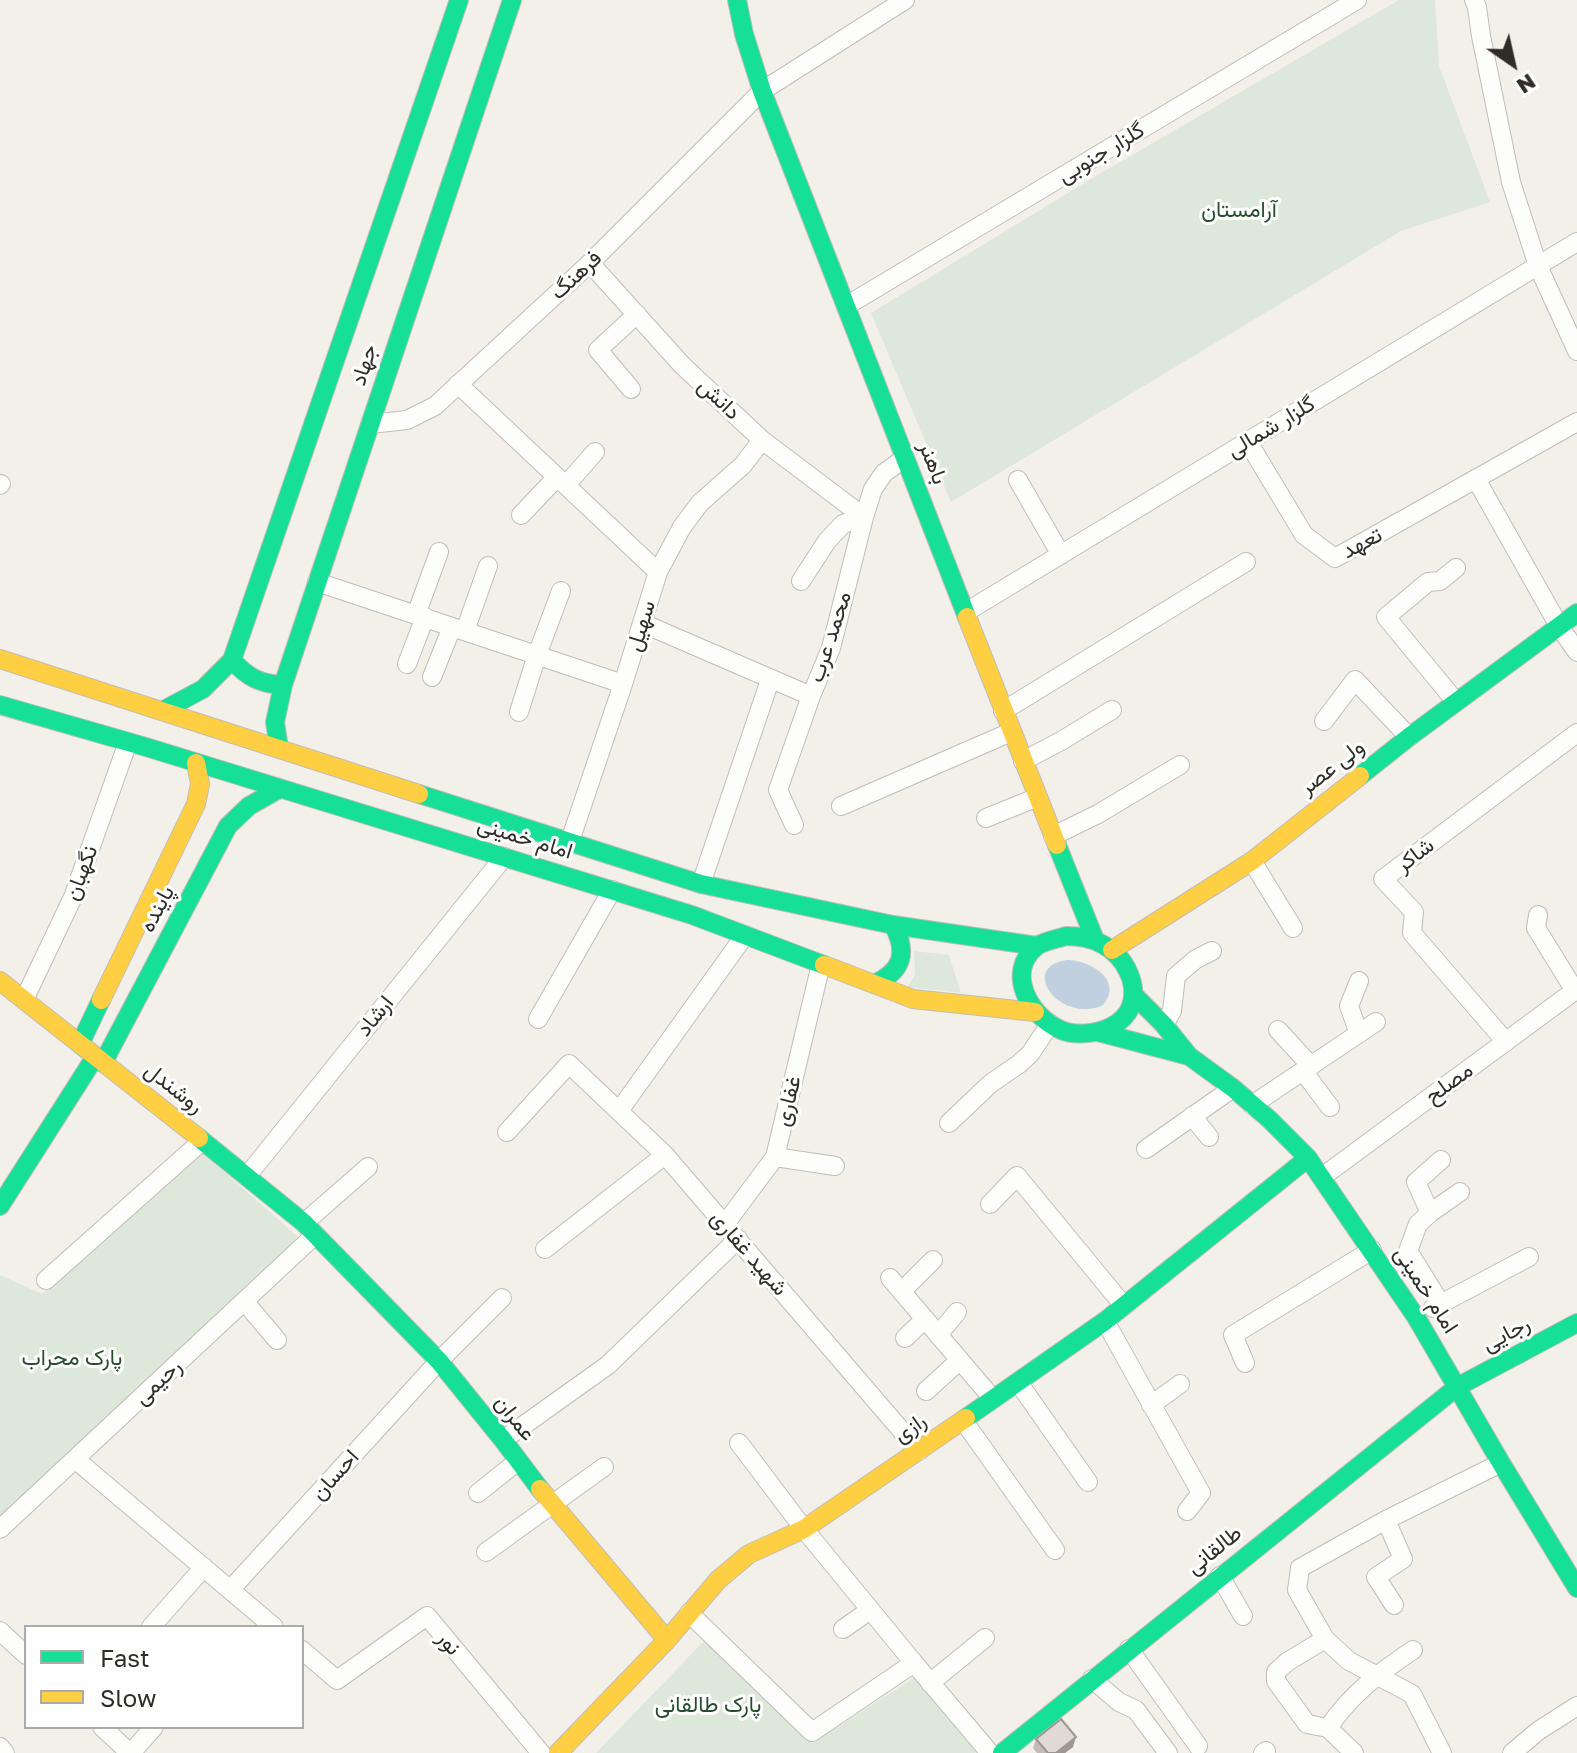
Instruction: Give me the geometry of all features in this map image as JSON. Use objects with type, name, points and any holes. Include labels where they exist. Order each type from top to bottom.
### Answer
[{"type":"main road","name":"جهاد","points":[[162,711],[203,689],[232,660],[459,0]]},
{"type":"main road","name":"جهاد","points":[[279,748],[275,722],[283,685],[512,0]]},
{"type":"main road","name":"باهنر","points":[[737,0],[762,91],[1095,940]]},
{"type":"main road","name":"ولی عصر","points":[[1112,950],[1252,861],[1409,737],[1577,613]]},
{"type":"main road","name":"امام خمینی","points":[[0,659],[701,884],[893,925],[1037,946]]},
{"type":"main road","points":[[232,660],[241,672],[254,680],[268,685],[283,685]]},
{"type":"main road","name":"امام خمینی","points":[[1,710],[128,742],[692,915],[913,999],[1035,1012]]},
{"type":"main road","name":"پاینده","points":[[80,1044],[196,804],[200,784],[196,763]]},
{"type":"main road","name":"پاینده","points":[[0,1206],[99,1060],[228,826],[249,806],[279,789]]},
{"type":"main road","points":[[874,984],[892,974],[902,955],[902,944],[893,925]]},
{"type":"main road","points":[[1066,936],[1095,940],[1112,950],[1131,974],[1134,995],[1131,1006],[1117,1024],[1098,1032],[1078,1034],[1059,1029],[1035,1012],[1024,995],[1021,974],[1029,953],[1046,940],[1066,936]]},
{"type":"main road","name":"روشندل","points":[[0,981],[310,1229]]},
{"type":"main road","name":"امام خمینی","points":[[1134,995],[1189,1056],[1233,1088],[1308,1158],[1416,1317],[1577,1588]]},
{"type":"main road","name":"امام خمینی","points":[[1098,1032],[1189,1056]]},
{"type":"main road","name":"رازی","points":[[558,1753],[667,1640],[718,1580],[749,1554],[804,1529],[1105,1321],[1308,1158]]},
{"type":"main road","name":"عمران","points":[[310,1229],[439,1361],[552,1506],[667,1640]]},
{"type":"main road","name":"رجایی","points":[[1457,1387],[1576,1327]]},
{"type":"main road","name":"طالقانی","points":[[1002,1753],[1457,1387]]},
{"type":"street","name":"فرهنگ","points":[[370,424],[407,420],[435,406],[590,263],[762,91],[905,0]]},
{"type":"street","points":[[1474,0],[1511,182],[1538,266],[1577,351]]},
{"type":"street","name":"گلزار جنوبی","points":[[846,306],[1345,3]]},
{"type":"street","name":"گلزار شمالی","points":[[966,612],[1577,242]]},
{"type":"street","name":"دانش","points":[[590,263],[682,365],[762,440],[864,517]]},
{"type":"street","points":[[631,389],[598,350],[637,314]]},
{"type":"street","points":[[458,384],[658,572]]},
{"type":"street","name":"تعهد","points":[[1248,442],[1304,535],[1335,558],[1577,422]]},
{"type":"street","name":"سهیل","points":[[570,841],[658,572],[682,527],[700,503],[743,465],[762,440]]},
{"type":"street","points":[[521,515],[595,452]]},
{"type":"street","name":"محمد عرب","points":[[794,825],[778,790],[831,648],[873,489],[884,473],[905,458]]},
{"type":"street","points":[[1476,479],[1559,626],[1577,652]]},
{"type":"street","points":[[1018,480],[1061,555]]},
{"type":"street","points":[[801,581],[827,541],[843,524],[864,517]]},
{"type":"street","points":[[407,664],[439,552]]},
{"type":"street","points":[[1003,711],[1246,562]]},
{"type":"street","points":[[432,677],[459,629],[488,566]]},
{"type":"street","points":[[1456,568],[1440,581],[1428,582],[1386,617],[1456,702]]},
{"type":"street","points":[[317,582],[623,684]]},
{"type":"street","points":[[519,712],[561,591]]},
{"type":"street","points":[[642,623],[811,696]]},
{"type":"street","points":[[701,884],[770,680]]},
{"type":"street","points":[[1324,721],[1355,680],[1409,737]]},
{"type":"street","points":[[1023,761],[1112,710]]},
{"type":"street","points":[[841,806],[1011,732]]},
{"type":"street","name":"شاکر","points":[[1506,1042],[1412,933],[1414,912],[1383,879],[1577,733]]},
{"type":"street","name":"نگهبان","points":[[24,1000],[73,897],[128,742]]},
{"type":"street","points":[[1053,836],[1098,814],[1180,765]]},
{"type":"street","points":[[986,818],[1038,797]]},
{"type":"street","name":"ارشاد","points":[[247,1176],[504,857]]},
{"type":"street","points":[[1252,861],[1293,928]]},
{"type":"street","points":[[538,1019],[612,890]]},
{"type":"street","points":[[1538,915],[1536,928],[1576,990]]},
{"type":"street","points":[[619,1111],[745,935]]},
{"type":"street","points":[[1164,1025],[1172,1011],[1176,976],[1196,959],[1212,951]]},
{"type":"street","name":"غفاری","points":[[725,1224],[775,1157],[821,964]]},
{"type":"street","points":[[1359,981],[1349,1006],[1359,1034]]},
{"type":"street","name":"مصلح","points":[[1322,1177],[1576,990]]},
{"type":"street","points":[[1252,1105],[1376,1022]]},
{"type":"street","points":[[949,1123],[990,1084],[1030,1054],[1050,1024]]},
{"type":"street","points":[[1278,1030],[1307,1068],[1330,1107]]},
{"type":"street","name":"شهید غفاری","points":[[507,1132],[569,1064],[665,1155],[919,1451]]},
{"type":"street","points":[[1146,1149],[1233,1088]]},
{"type":"street","points":[[1192,1116],[1209,1137]]},
{"type":"street","points":[[46,1280],[202,1141]]},
{"type":"street","points":[[545,1249],[665,1155]]},
{"type":"street","points":[[775,1157],[835,1166]]},
{"type":"street","points":[[1430,1213],[1416,1182],[1441,1160]]},
{"type":"street","name":"رحیمی","points":[[0,1529],[244,1301],[368,1167]]},
{"type":"street","points":[[990,1204],[1017,1176],[1124,1306]]},
{"type":"street","points":[[1441,1304],[1408,1251],[1418,1224],[1460,1192]]},
{"type":"street","points":[[503,1440],[608,1365],[738,1239]]},
{"type":"street","points":[[1245,1363],[1233,1335],[1372,1250]]},
{"type":"street","points":[[1416,1317],[1529,1257]]},
{"type":"street","points":[[933,1260],[896,1285],[993,1399]]},
{"type":"street","name":"احسان","points":[[230,1590],[439,1361],[502,1298]]},
{"type":"street","points":[[244,1301],[277,1340]]},
{"type":"street","points":[[938,1335],[957,1312]]},
{"type":"street","points":[[905,1338],[925,1319]]},
{"type":"street","points":[[1105,1321],[1201,1493],[1187,1511]]},
{"type":"street","points":[[926,1391],[960,1360]]},
{"type":"street","points":[[1018,1382],[1088,1482]]},
{"type":"street","points":[[1151,1405],[1180,1384]]},
{"type":"street","points":[[963,1420],[1055,1550]]},
{"type":"street","points":[[739,1443],[804,1529],[990,1753]]},
{"type":"street","points":[[75,1459],[272,1625]]},
{"type":"street","points":[[478,1493],[518,1461]]},
{"type":"street","points":[[1442,1753],[1412,1694],[1349,1661],[1325,1639],[1297,1590],[1300,1568],[1386,1520],[1501,1463]]},
{"type":"street","points":[[486,1552],[604,1467]]},
{"type":"street","points":[[1386,1520],[1403,1559],[1376,1577],[1394,1605]]},
{"type":"street","points":[[153,1625],[204,1567]]},
{"type":"street","points":[[1220,1576],[1243,1616]]},
{"type":"street","points":[[843,1629],[870,1610]]},
{"type":"street","points":[[689,1613],[812,1732],[914,1663]]},
{"type":"street","name":"نور","points":[[304,1652],[337,1680],[427,1616],[541,1753]]},
{"type":"street","points":[[0,1631],[24,1653]]},
{"type":"street","points":[[930,1683],[985,1638]]},
{"type":"street","points":[[1325,1639],[1287,1662],[1276,1672],[1276,1681],[1307,1724],[1328,1728],[1354,1753]]},
{"type":"street","points":[[1129,1649],[1198,1746]]},
{"type":"street","points":[[1328,1728],[1375,1676],[1413,1650]]},
{"type":"street","points":[[1092,1679],[1119,1702],[1136,1710],[1168,1753]]},
{"type":"street","points":[[1512,1753],[1538,1731],[1577,1706]]},
{"type":"street","points":[[104,1729],[130,1753],[152,1729]]},
{"type":"street","points":[[0,1747],[5,1753]]},
{"type":"green space","name":"آرامستان","points":[[1399,0],[1435,0],[1439,66],[1490,202],[1401,231],[951,502],[871,313],[1091,179]]},
{"type":"green space","points":[[914,951],[949,955],[961,993],[908,987],[915,974]]},
{"type":"green space","name":"پارک محراب","points":[[203,1153],[299,1238],[0,1522],[0,1275],[42,1294]]},
{"type":"green space","name":"پارک طالقانی","points":[[707,1638],[813,1743],[914,1678],[977,1751],[596,1753]]},
{"type":"water","points":[[1067,960],[1085,964],[1102,973],[1109,987],[1103,1005],[1087,1009],[1073,1007],[1050,993],[1045,983],[1046,973],[1052,965]]},
{"type":"building","points":[[1061,1719],[1076,1737],[1056,1753],[1048,1753],[1036,1739]]},
{"type":"traffic: fast","points":[[162,711],[203,689],[232,660],[459,0]]},
{"type":"traffic: fast","points":[[279,748],[275,722],[283,685],[512,0]]},
{"type":"traffic: fast","points":[[737,0],[762,91],[967,617]]},
{"type":"traffic: fast","points":[[1360,776],[1577,613]]},
{"type":"traffic: fast","points":[[232,660],[254,678],[283,685]]},
{"type":"traffic: fast","points":[[0,705],[692,915],[824,965]]},
{"type":"traffic: fast","points":[[101,1000],[80,1044],[103,1063],[228,826],[249,806],[279,789]]},
{"type":"traffic: fast","points":[[419,794],[701,884],[893,925],[1037,946]]},
{"type":"traffic: fast","points":[[1057,845],[1095,940]]},
{"type":"traffic: fast","points":[[874,984],[891,973],[900,960],[900,944],[893,925]]},
{"type":"traffic: fast","points":[[1066,936],[1102,944],[1118,956],[1129,973],[1132,1002],[1126,1015],[1110,1027],[1082,1034],[1061,1030],[1040,1015],[1025,993],[1022,968],[1027,957],[1040,944],[1066,936]]},
{"type":"traffic: fast","points":[[1134,995],[1189,1056],[1233,1088],[1308,1158],[1416,1317],[1577,1588]]},
{"type":"traffic: fast","points":[[1098,1032],[1189,1056]]},
{"type":"traffic: fast","points":[[0,1206],[95,1057]]},
{"type":"traffic: fast","points":[[199,1138],[304,1223],[439,1361],[540,1489]]},
{"type":"traffic: fast","points":[[966,1418],[1105,1321],[1308,1158]]},
{"type":"traffic: fast","points":[[1002,1753],[1457,1387],[1577,1323]]},
{"type":"traffic: slow","points":[[967,617],[1057,845]]},
{"type":"traffic: slow","points":[[0,659],[419,794]]},
{"type":"traffic: slow","points":[[101,1000],[196,804],[200,784],[196,763]]},
{"type":"traffic: slow","points":[[1112,950],[1252,861],[1360,776]]},
{"type":"traffic: slow","points":[[824,965],[913,999],[1035,1012]]},
{"type":"traffic: slow","points":[[0,981],[199,1138]]},
{"type":"traffic: slow","points":[[558,1753],[667,1640],[718,1580],[749,1554],[804,1529],[966,1418]]},
{"type":"traffic: slow","points":[[540,1489],[667,1640]]}]
